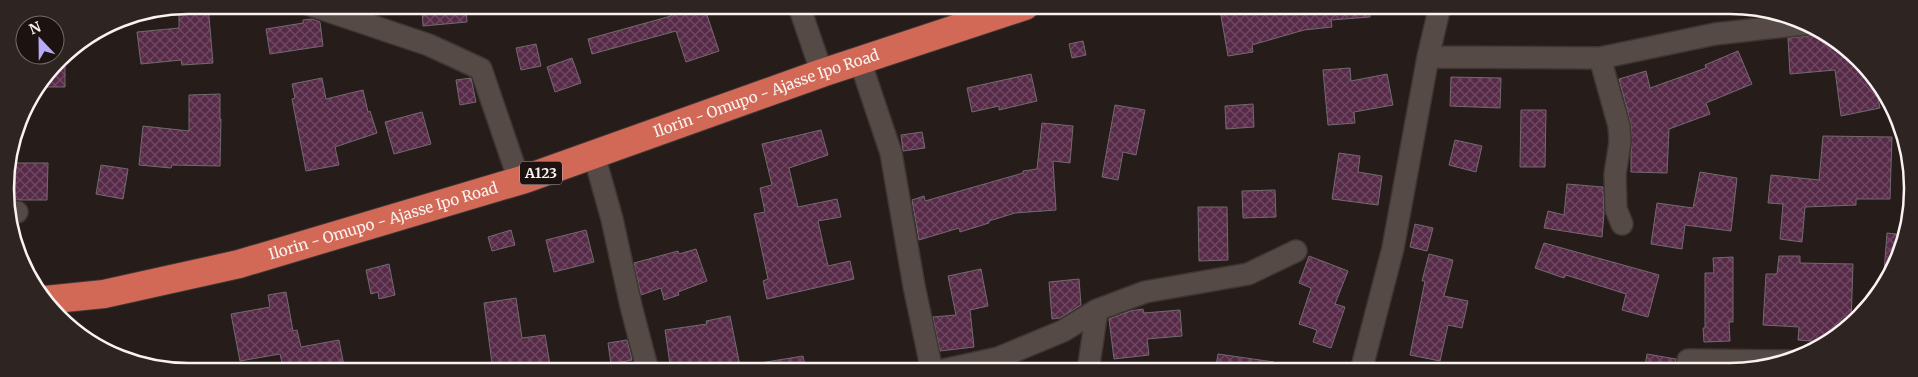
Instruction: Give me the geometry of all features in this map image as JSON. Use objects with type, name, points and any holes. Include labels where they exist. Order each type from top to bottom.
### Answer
[{"type":"highway","name":"Ilorin - Omupo - Ajasse Ipo Road","points":[[54,299],[104,294],[239,264],[519,180],[822,73],[1001,14]]},
{"type":"street","points":[[337,14],[429,45],[480,69],[519,180]]},
{"type":"street","points":[[802,14],[822,73]]},
{"type":"street","points":[[1363,363],[1393,248],[1428,57],[1438,14]]},
{"type":"street","points":[[1428,57],[1600,58],[1715,34],[1792,25]]},
{"type":"street","points":[[1600,58],[1619,126],[1620,142],[1615,174],[1616,209],[1622,224]]},
{"type":"street","points":[[860,61],[890,153],[930,363]]},
{"type":"street","points":[[594,155],[612,219],[646,363]]},
{"type":"street","points":[[975,363],[998,358],[1063,331],[1097,310],[1145,292],[1248,274],[1296,250]]},
{"type":"street","points":[[1089,363],[1097,310]]},
{"type":"street","points":[[1688,363],[1688,360],[1764,360]]},
{"type":"building","points":[[179,14],[209,14],[213,63],[182,65],[181,60],[141,64],[137,32],[179,28]]},
{"type":"building","points":[[422,14],[466,14],[467,22],[423,26]]},
{"type":"building","points":[[670,14],[707,14],[719,51],[686,62],[676,31],[592,54],[588,39],[671,16]]},
{"type":"building","points":[[1221,14],[1370,14],[1370,17],[1331,20],[1332,27],[1304,30],[1252,45],[1253,52],[1228,56]]},
{"type":"building","points":[[312,19],[320,22],[323,46],[270,54],[266,29],[303,23],[303,20]]},
{"type":"building","points":[[1814,35],[1827,43],[1861,73],[1879,99],[1880,108],[1841,116],[1835,70],[1790,74],[1788,38]]},
{"type":"building","points":[[1083,41],[1086,55],[1072,58],[1069,44]]},
{"type":"building","points":[[536,44],[541,66],[521,70],[516,48]]},
{"type":"building","points":[[1738,51],[1752,84],[1706,103],[1710,114],[1669,129],[1667,173],[1631,172],[1631,125],[1619,79],[1646,71],[1650,88],[1706,68],[1705,65]]},
{"type":"building","points":[[572,58],[581,83],[555,92],[547,67]]},
{"type":"building","points":[[65,65],[65,87],[47,87],[57,73]]},
{"type":"building","points":[[1350,68],[1351,81],[1387,74],[1393,105],[1354,112],[1355,123],[1328,125],[1323,70]]},
{"type":"building","points":[[1031,74],[1037,101],[999,110],[999,106],[972,112],[967,88]]},
{"type":"building","points":[[1451,77],[1501,78],[1500,108],[1450,106]]},
{"type":"building","points":[[322,78],[326,99],[363,90],[368,112],[370,111],[377,133],[335,147],[339,165],[306,171],[292,99],[295,98],[292,84]]},
{"type":"building","points":[[471,78],[476,102],[460,105],[456,80]]},
{"type":"building","points":[[220,94],[220,166],[172,165],[171,168],[139,165],[143,126],[189,131],[189,95]]},
{"type":"building","points":[[1253,104],[1254,127],[1226,129],[1225,106]]},
{"type":"building","points":[[1115,105],[1145,110],[1136,155],[1123,152],[1118,180],[1102,177]]},
{"type":"building","points":[[1521,110],[1546,110],[1545,167],[1520,167]]},
{"type":"building","points":[[422,112],[431,144],[394,154],[385,122]]},
{"type":"building","points":[[1042,123],[1073,126],[1070,163],[1053,161],[1056,210],[1015,213],[960,232],[959,228],[919,240],[912,200],[924,196],[925,201],[1023,173],[1023,171],[1037,169]]},
{"type":"building","points":[[821,130],[828,155],[789,168],[798,207],[837,199],[841,217],[818,221],[828,266],[850,261],[854,279],[767,299],[763,281],[768,279],[754,214],[765,212],[760,188],[772,185],[762,144]]},
{"type":"building","points":[[922,132],[925,148],[903,151],[901,135]]},
{"type":"building","points":[[1823,136],[1892,137],[1890,199],[1856,199],[1856,205],[1805,207],[1802,242],[1780,239],[1783,204],[1768,203],[1771,175],[1819,180]]},
{"type":"building","points":[[1455,140],[1482,146],[1476,172],[1449,165]]},
{"type":"building","points":[[1339,153],[1360,156],[1358,172],[1382,176],[1378,205],[1332,199]]},
{"type":"building","points":[[16,163],[48,163],[47,200],[15,200]]},
{"type":"building","points":[[101,165],[128,169],[123,199],[96,194]]},
{"type":"building","points":[[1700,172],[1737,178],[1731,231],[1685,225],[1682,249],[1651,244],[1657,203],[1693,208]]},
{"type":"building","points":[[1567,184],[1603,187],[1604,213],[1602,237],[1544,228],[1548,211],[1564,215]]},
{"type":"building","points":[[1275,190],[1276,217],[1243,218],[1242,191]]},
{"type":"building","points":[[1198,207],[1227,207],[1228,260],[1199,261]]},
{"type":"building","points":[[1415,224],[1433,228],[1427,251],[1410,247]]},
{"type":"building","points":[[511,230],[515,245],[492,251],[488,237]]},
{"type":"building","points":[[586,230],[594,262],[554,272],[546,240]]},
{"type":"building","points":[[1887,233],[1898,234],[1891,255],[1884,270]]},
{"type":"building","points":[[1544,243],[1659,275],[1648,317],[1622,310],[1626,294],[1566,275],[1564,278],[1535,268]]},
{"type":"building","points":[[696,249],[707,281],[678,292],[679,295],[664,300],[661,288],[641,295],[634,263],[678,251],[679,254]]},
{"type":"building","points":[[1429,254],[1453,260],[1444,296],[1468,301],[1462,328],[1448,325],[1440,361],[1410,355],[1425,281],[1422,281]]},
{"type":"building","points":[[1309,256],[1348,271],[1335,304],[1345,307],[1331,348],[1313,342],[1317,330],[1299,324],[1311,288],[1299,283]]},
{"type":"building","points":[[1779,256],[1800,256],[1800,263],[1853,264],[1851,314],[1827,334],[1814,341],[1798,340],[1799,327],[1763,325],[1766,274],[1777,274]]},
{"type":"building","points":[[1733,257],[1733,322],[1729,322],[1730,341],[1704,342],[1705,273],[1714,273],[1713,258]]},
{"type":"building","points":[[389,264],[395,295],[379,299],[378,292],[371,294],[366,270]]},
{"type":"building","points":[[981,269],[988,306],[970,310],[974,347],[940,351],[933,317],[956,315],[948,276]]},
{"type":"building","points":[[1079,279],[1081,305],[1060,318],[1052,319],[1049,282]]},
{"type":"building","points":[[286,292],[293,331],[297,330],[301,347],[339,340],[343,363],[282,363],[280,354],[240,361],[231,314],[270,307],[268,295]]},
{"type":"building","points":[[516,298],[522,338],[545,335],[550,363],[492,363],[484,303]]},
{"type":"building","points":[[1143,309],[1144,313],[1180,310],[1182,336],[1147,339],[1149,355],[1114,359],[1109,319],[1130,311]]},
{"type":"building","points":[[730,316],[739,363],[670,363],[665,330],[707,324],[706,321]]},
{"type":"building","points":[[627,340],[632,360],[611,363],[608,343]]},
{"type":"building","points":[[1218,354],[1274,362],[1274,363],[1216,363]]},
{"type":"building","points":[[1647,354],[1676,359],[1675,363],[1646,363]]},
{"type":"building","points":[[803,356],[804,363],[760,363]]}]
